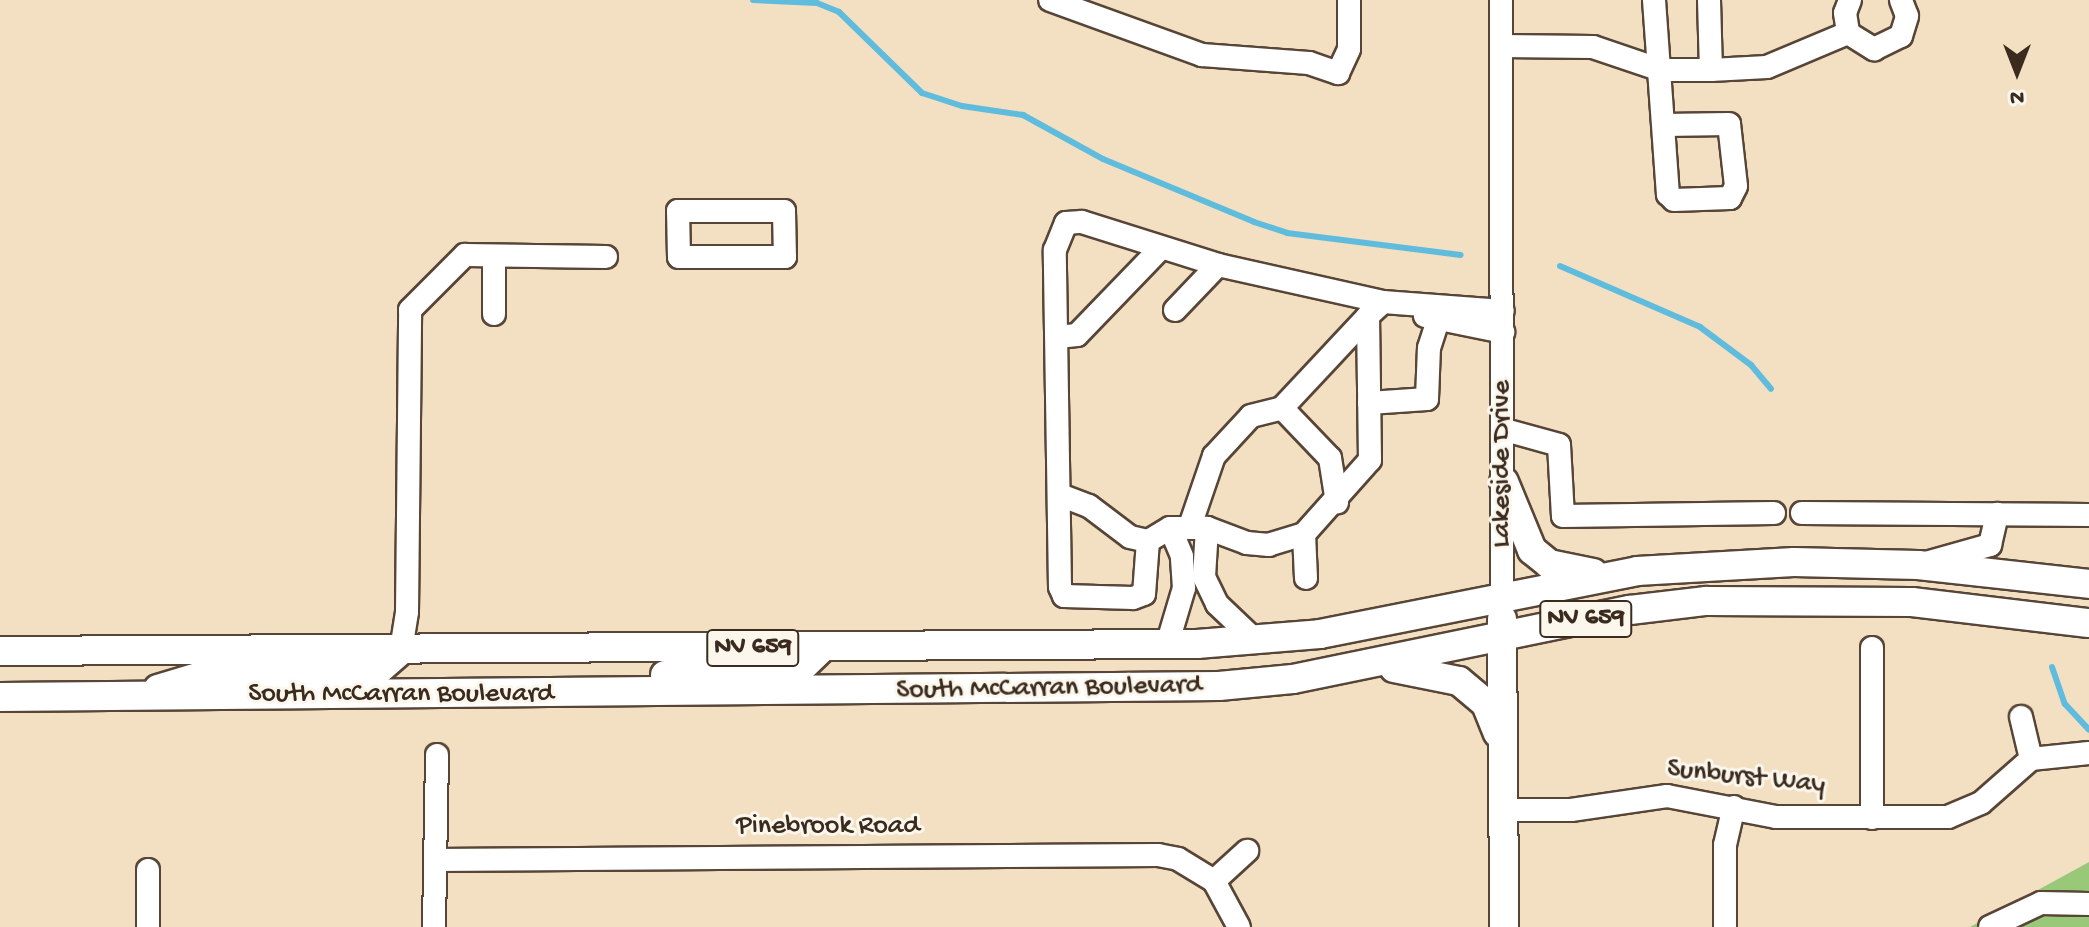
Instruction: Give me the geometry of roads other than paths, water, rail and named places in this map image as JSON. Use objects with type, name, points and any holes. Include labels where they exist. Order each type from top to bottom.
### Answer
[{"type":"main road","points":[[1504,482],[1532,550],[1549,564],[1609,576]]},
{"type":"main road","name":"South McCarran Boulevard","points":[[0,651],[822,648],[1167,645],[1256,641],[1609,576],[1794,562],[1918,565],[2089,584]]},
{"type":"main road","points":[[1912,602],[1968,594],[2089,603]]},
{"type":"main road","name":"Lakeside Drive","points":[[1502,598],[1504,927]]},
{"type":"main road","name":"South McCarran Boulevard","points":[[0,697],[1130,690],[1293,679],[1503,635],[1706,601],[1912,602],[2089,623]]},
{"type":"main road","points":[[583,695],[640,676],[797,672],[822,648]]},
{"type":"main road","points":[[139,697],[204,675],[375,673],[401,650]]},
{"type":"main road","points":[[1356,667],[1441,673],[1459,681],[1486,704],[1503,749]]},
{"type":"street","points":[[1050,0],[1202,55],[1309,63],[1338,73],[1349,49],[1349,0]]},
{"type":"street","name":"Lakeside Drive","points":[[1501,0],[1505,430],[1502,598]]},
{"type":"street","points":[[1654,0],[1664,125]]},
{"type":"street","points":[[1709,0],[1711,70]]},
{"type":"street","points":[[1850,0],[1845,13],[1848,33],[1874,49],[1894,43],[1906,26],[1901,0]]},
{"type":"street","points":[[1501,46],[1593,47],[1661,70],[1711,70],[1767,67],[1848,33]]},
{"type":"street","points":[[678,211],[784,211],[785,257],[679,257],[678,211]]},
{"type":"street","points":[[1148,541],[1144,594],[1133,598],[1064,596],[1060,587],[1055,250],[1066,223],[1082,222],[1218,265],[1375,309],[1416,307],[1431,302],[1503,322]]},
{"type":"street","points":[[1058,337],[1077,335],[1161,248]]},
{"type":"street","points":[[401,650],[407,612],[410,310],[465,255],[606,257]]},
{"type":"street","points":[[494,256],[494,314]]},
{"type":"street","points":[[1175,310],[1218,265]]},
{"type":"street","points":[[1416,307],[1438,320],[1503,322]]},
{"type":"street","points":[[1060,495],[1089,506],[1130,537],[1148,541],[1189,527],[1247,543],[1269,545],[1304,534],[1337,502],[1370,460],[1369,403],[1375,309]]},
{"type":"street","points":[[1167,645],[1184,588],[1182,556],[1189,527],[1214,456],[1251,416],[1282,408],[1375,309]]},
{"type":"street","points":[[1369,403],[1427,399],[1429,348],[1438,320]]},
{"type":"street","points":[[1282,408],[1330,458],[1337,502]]},
{"type":"street","points":[[1505,430],[1559,445],[1563,516],[1774,513]]},
{"type":"street","points":[[1802,513],[2089,515]]},
{"type":"street","points":[[1918,565],[1990,545],[1997,514]]},
{"type":"street","points":[[1189,527],[1204,577],[1217,604],[1256,641]]},
{"type":"street","points":[[1304,534],[1306,578]]},
{"type":"street","points":[[1872,648],[1872,818]]},
{"type":"street","points":[[2021,717],[2022,764],[2089,753]]},
{"type":"street","points":[[434,927],[437,755]]},
{"type":"street","name":"Sunburst Way","points":[[1503,810],[1571,810],[1667,796],[1776,817],[1872,818],[1964,813],[2022,764]]},
{"type":"street","points":[[1725,927],[1725,845],[1734,807]]},
{"type":"street","points":[[1239,927],[1214,881],[1247,851]]},
{"type":"street","name":"Pinebrook Road","points":[[435,860],[1158,855],[1197,867],[1214,881]]},
{"type":"street","points":[[148,870],[148,927]]},
{"type":"street","points":[[1990,927],[2041,903],[2089,904]]},
{"type":"waterway","points":[[753,0],[817,3],[839,12],[922,93],[962,106],[1023,115],[1103,159],[1254,222],[1287,233],[1461,255]]},
{"type":"waterway","points":[[1560,266],[1700,327],[1751,365],[1771,389]]},
{"type":"waterway","points":[[2052,667],[2065,704],[2089,730]]}]
